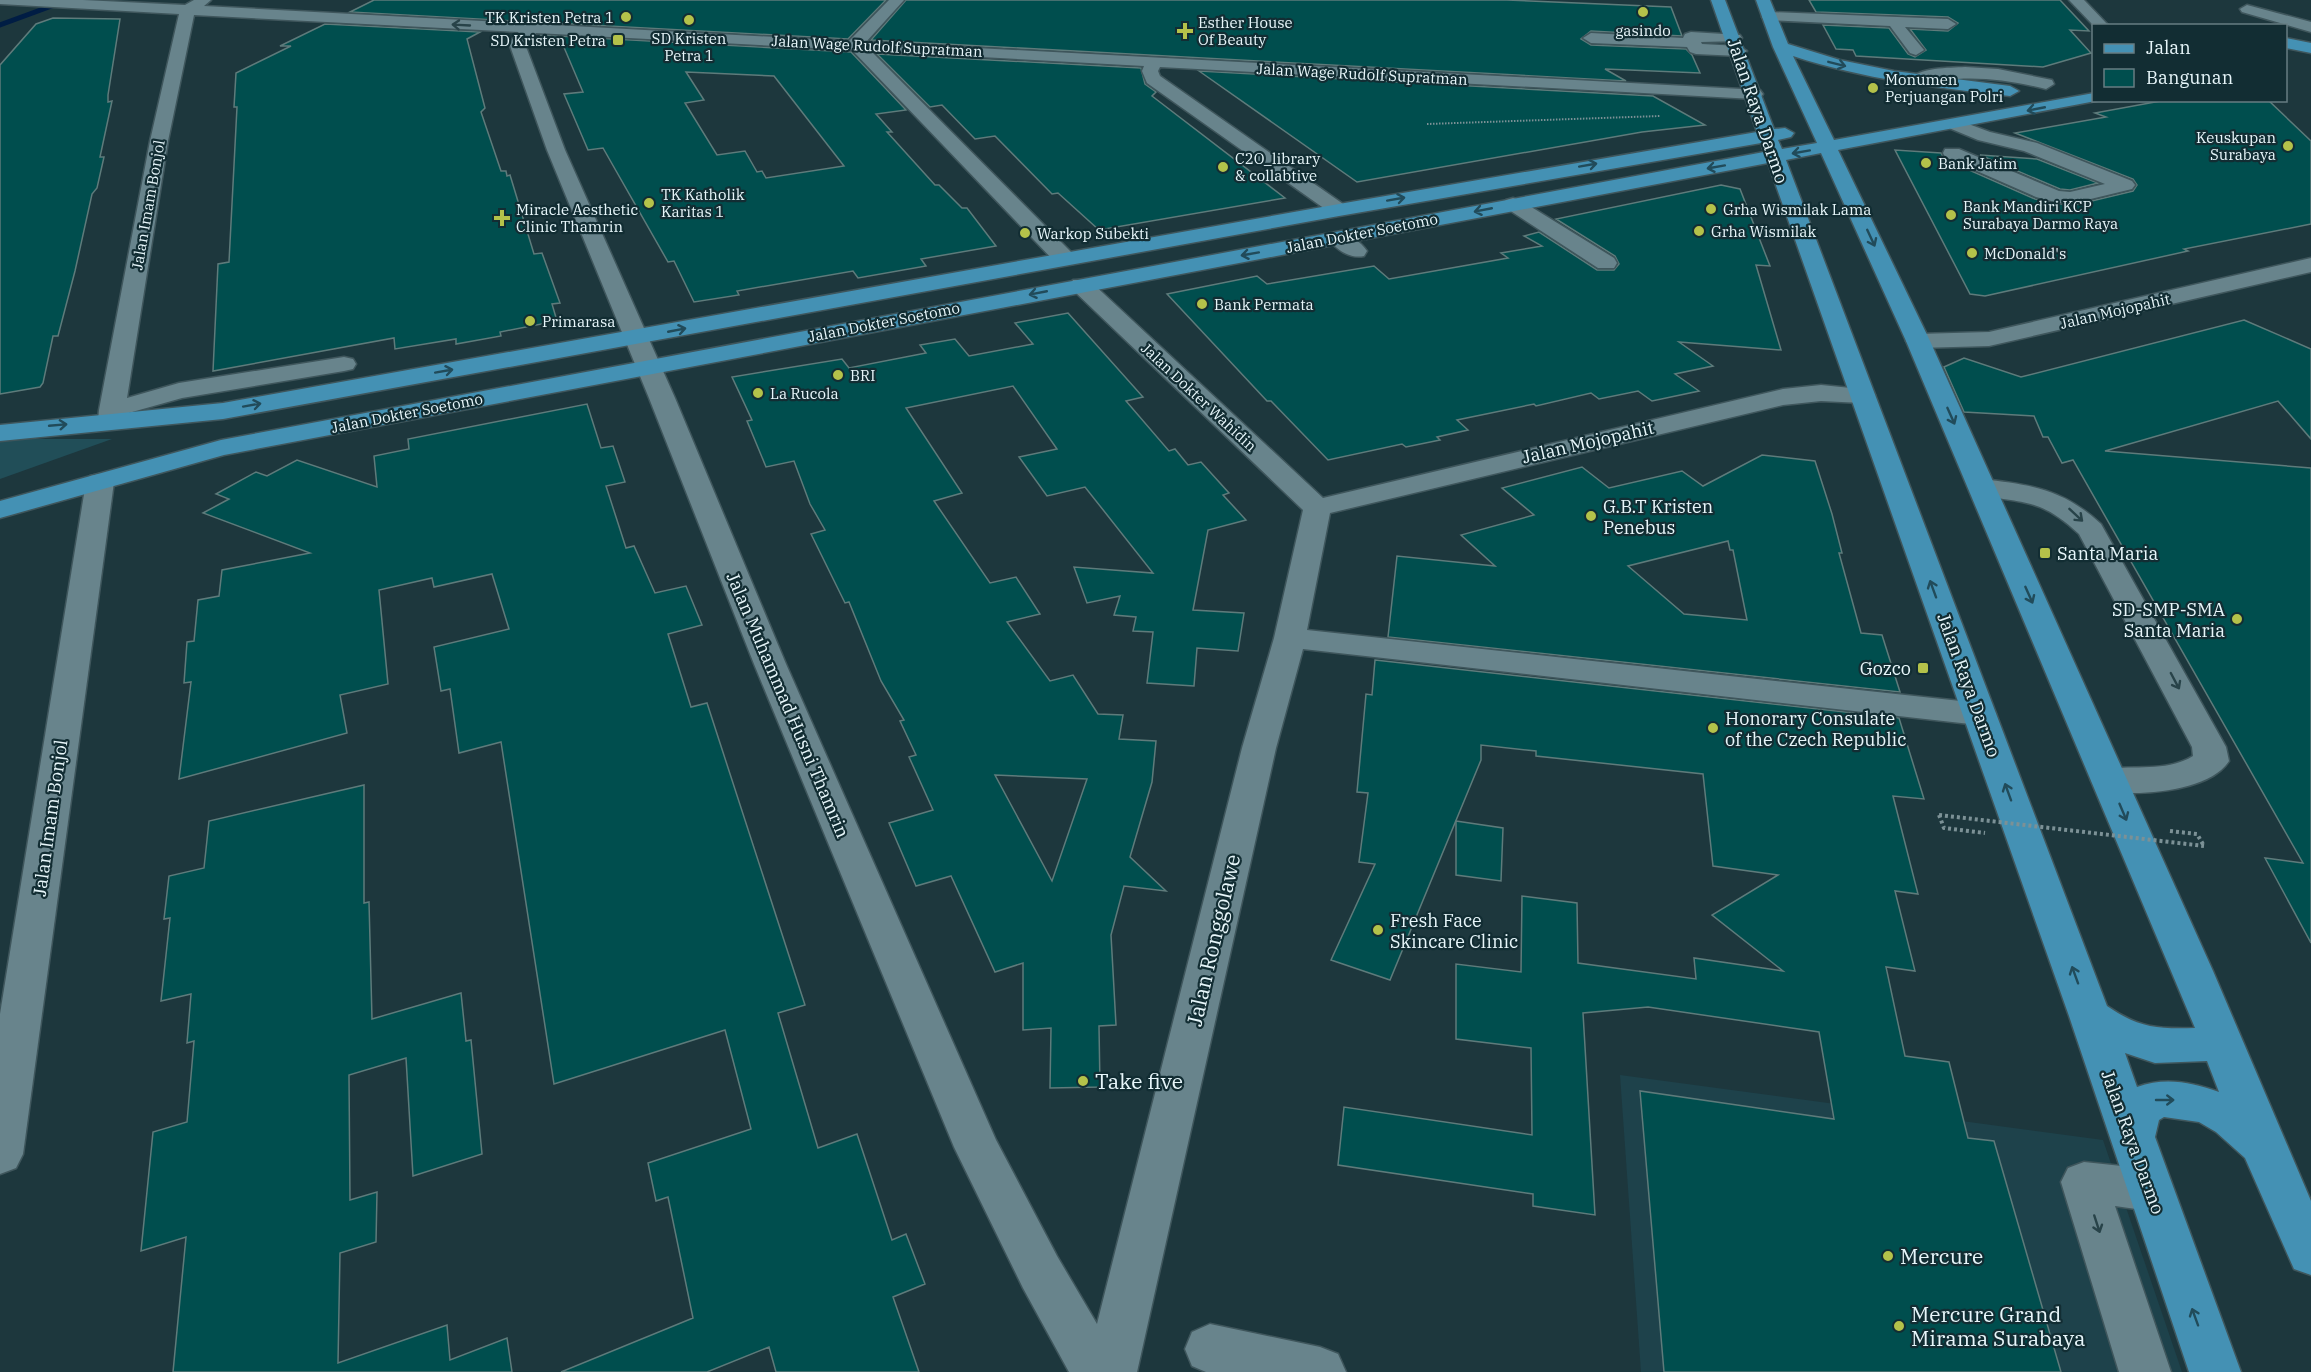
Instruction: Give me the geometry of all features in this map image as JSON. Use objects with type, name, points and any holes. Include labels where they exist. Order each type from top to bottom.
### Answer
[{"type":"main road","name":"Jalan Raya Darmo","points":[[1718,0],[2090,1016],[2215,1372]]},
{"type":"main road","points":[[1763,0],[1781,47],[1829,132],[2219,1034],[2264,1149],[2311,1253]]},
{"type":"main road","points":[[2287,41],[2310,37]]},
{"type":"main road","points":[[1781,47],[1840,65],[1917,80],[2010,91]]},
{"type":"main road","points":[[2294,60],[2311,57]]},
{"type":"main road","points":[[1954,101],[2053,83]]},
{"type":"main road","points":[[1770,146],[1829,132],[1927,129],[2092,98]]},
{"type":"main road","name":"Jalan Dokter Soetomo","points":[[0,432],[112,415],[223,411],[642,352],[1347,244],[1770,146]]},
{"type":"main road","name":"Jalan Dokter Soetomo","points":[[0,510],[221,448],[1065,259],[1339,210],[1770,146]]},
{"type":"main road","points":[[2090,1016],[2114,1034],[2155,1046],[2203,1045],[2219,1034]]},
{"type":"main road","points":[[2132,1138],[2141,1109],[2150,1101],[2197,1102],[2221,1110],[2264,1149]]},
{"type":"street","name":"Jalan Wage Rudolf Supratman","points":[[0,0],[187,12],[855,44],[1754,94]]},
{"type":"street","points":[[187,12],[204,0]]},
{"type":"street","points":[[897,0],[855,44],[1065,259]]},
{"type":"street","points":[[2076,0],[2100,24]]},
{"type":"street","points":[[2247,9],[2281,24]]},
{"type":"street","name":"Jalan Imam Bonjol","points":[[112,415],[159,141],[187,12]]},
{"type":"street","points":[[1770,17],[1948,24]]},
{"type":"street","points":[[1895,22],[1902,35],[1943,73]]},
{"type":"street","points":[[2287,27],[2310,37]]},
{"type":"street","name":"Jalan Muhammad Husni Thamrin","points":[[532,29],[517,43],[556,150],[642,352],[774,675],[972,1136],[1040,1272],[1097,1372]]},
{"type":"street","points":[[1591,38],[1694,43],[1697,49],[1736,45]]},
{"type":"street","points":[[1155,62],[1150,71],[1154,79],[1339,210]]},
{"type":"street","points":[[1917,80],[1943,73],[2007,76],[2053,83]]},
{"type":"street","points":[[1952,153],[2043,193],[2059,197],[2070,198],[2125,185],[2117,180],[2013,142],[1984,136],[1955,123]]},
{"type":"street","points":[[1927,129],[1945,137],[1951,143],[1952,153]]},
{"type":"street","points":[[1952,153],[2013,142]]},
{"type":"street","points":[[1513,204],[1606,263]]},
{"type":"street","name":"Jalan Mojopahit","points":[[1918,341],[1989,339],[2311,265]]},
{"type":"street","name":"Jalan Dokter Wahidin","points":[[1081,285],[1317,508]]},
{"type":"street","points":[[112,415],[179,390],[344,364]]},
{"type":"street","name":"Jalan Mojopahit","points":[[1317,508],[1783,396],[1821,393],[1862,394]]},
{"type":"street","name":"Jalan Imam Bonjol","points":[[0,1154],[100,482]]},
{"type":"street","points":[[1982,487],[2052,499],[2070,508],[2091,530],[2210,747],[2211,761],[2201,769],[2165,779],[2109,780]]},
{"type":"street","name":"Jalan Ronggolawe","points":[[1111,1372],[1259,748],[1290,638],[1317,508]]},
{"type":"street","points":[[1290,638],[1979,714]]},
{"type":"street","points":[[2145,1372],[2084,1182],[2150,1190]]},
{"type":"street","points":[[1210,1349],[1320,1372]]},
{"type":"path","points":[[1427,124],[1660,116]]},
{"type":"path","points":[[2024,837],[1944,828],[1939,815],[2204,846]]},
{"type":"shaded area","points":[[0,439],[112,439],[0,479]]},
{"type":"shaded area","name":"Mercure","points":[[1620,1075],[2103,1140],[2182,1372],[1641,1372]]},
{"type":"building","points":[[374,0],[886,0],[848,39],[350,12]]},
{"type":"building","points":[[906,0],[1507,0],[1671,7],[1682,36],[1591,31],[1581,39],[1591,45],[1686,49],[1692,55],[1700,73],[1605,69],[1626,81],[871,40]]},
{"type":"building","points":[[1809,0],[2060,0],[2089,31],[2070,30],[2091,53],[2043,67],[1856,56],[1853,50],[1836,49],[1823,25],[1889,28],[1908,54],[1915,57],[1926,50],[1910,29],[1948,31],[1958,23],[1948,17],[1816,12]]},
{"type":"building","points":[[53,18],[120,19],[108,95],[108,102],[112,101],[100,157],[104,157],[97,188],[92,194],[75,271],[58,336],[53,336],[43,383],[40,387],[0,394],[0,65],[36,24]]},
{"type":"building","points":[[325,24],[480,32],[467,39],[485,108],[481,112],[501,171],[506,171],[507,176],[510,175],[534,254],[542,253],[560,303],[552,304],[557,321],[500,332],[501,336],[456,344],[456,339],[395,349],[394,338],[213,371],[218,264],[229,262],[237,107],[234,107],[236,73],[291,46],[280,46]]},
{"type":"building","points":[[540,35],[851,52],[906,110],[876,114],[892,132],[887,132],[935,185],[939,185],[962,208],[967,208],[996,246],[921,259],[926,266],[858,278],[853,271],[737,291],[739,295],[694,302],[674,261],[668,262],[603,148],[588,150],[564,94],[583,92],[563,45]],"holes":[[[686,72],[774,76],[844,166],[766,178],[762,171],[757,172],[745,151],[717,155],[685,103],[704,100]]]},
{"type":"building","points":[[877,54],[1141,68],[1145,84],[1156,92],[1152,96],[1285,198],[1099,230],[1058,193],[1052,194],[995,136],[975,139],[942,105],[930,107]]},
{"type":"building","points":[[1199,71],[1653,96],[1705,125],[1642,132],[1357,182]]},
{"type":"building","points":[[2155,102],[2270,102],[2311,141],[2311,224],[2184,249],[2188,251],[1985,296],[1970,294],[1895,150],[1941,153],[1944,159],[2035,199],[2071,206],[2133,191],[2137,185],[2133,179],[2015,133],[2106,117],[2095,113]]},
{"type":"building","points":[[1980,155],[2037,159],[2098,183],[2070,190],[2060,189]]},
{"type":"building","points":[[1721,185],[1740,189],[1770,266],[1756,265],[1781,350],[1679,342],[1713,366],[1675,374],[1699,391],[1652,401],[1638,391],[1599,399],[1591,393],[1536,406],[1534,404],[1457,420],[1468,430],[1437,437],[1440,440],[1406,447],[1402,444],[1328,460],[1271,401],[1267,401],[1167,294],[1257,276],[1267,284],[1374,266],[1389,279],[1508,258],[1501,253],[1542,246],[1524,236],[1539,232],[1597,270],[1614,270],[1619,264],[1615,256],[1556,219]]},
{"type":"building","points":[[1068,313],[1143,397],[1126,401],[1169,451],[1175,449],[1188,465],[1201,462],[1229,493],[1223,495],[1246,520],[1208,530],[1193,610],[1244,613],[1238,651],[1197,648],[1194,686],[1147,683],[1153,632],[1133,631],[1136,617],[1114,615],[1120,596],[1087,603],[1074,567],[1153,573],[1085,487],[1047,496],[1019,457],[1057,449],[1013,386],[906,408],[962,493],[934,501],[990,583],[1016,577],[1040,614],[1007,622],[1050,681],[1073,675],[1098,714],[1123,715],[1119,739],[1156,741],[1152,782],[1130,857],[1166,891],[1124,886],[1111,935],[1116,1025],[1099,1026],[1100,1087],[1050,1088],[1051,1028],[1023,1030],[1023,963],[995,972],[951,876],[916,886],[889,823],[933,810],[909,757],[916,755],[900,721],[904,720],[881,681],[849,602],[845,603],[811,534],[825,530],[810,504],[794,461],[766,467],[747,421],[752,420],[732,377],[842,359],[849,368],[926,353],[920,345],[955,339],[969,356],[1033,344],[1015,323]],"holes":[[[995,775],[1087,779],[1052,881]]]},
{"type":"building","points":[[2244,320],[2311,349],[2311,439],[2278,401],[2105,451],[2311,468],[2311,943],[2265,858],[2303,863],[2073,460],[2062,463],[2048,437],[2043,437],[2034,416],[1964,412],[1944,367],[1964,358],[2021,377]]},
{"type":"building","points":[[587,404],[601,448],[613,446],[625,482],[606,486],[626,548],[634,546],[655,593],[686,586],[702,625],[668,634],[691,707],[707,703],[805,1005],[778,1013],[818,1148],[857,1134],[892,1240],[906,1234],[925,1284],[893,1297],[919,1372],[776,1372],[769,1347],[707,1372],[561,1372],[693,1318],[668,1197],[656,1201],[648,1163],[751,1129],[725,1030],[554,1084],[501,742],[459,753],[450,689],[441,691],[434,647],[509,629],[492,574],[434,587],[432,578],[379,590],[388,684],[340,695],[347,733],[179,779],[191,682],[184,683],[187,642],[194,641],[198,600],[219,596],[222,570],[310,553],[203,513],[229,499],[216,494],[256,472],[267,476],[297,460],[377,487],[374,456],[409,449],[408,439]]},
{"type":"building","points":[[1762,455],[1815,461],[1832,514],[1842,553],[1839,553],[1861,633],[1882,635],[1900,692],[1388,637],[1397,556],[1495,566],[1461,535],[1534,515],[1502,488],[1582,467],[1609,488],[1682,471],[1703,486]],"holes":[[[1728,541],[1730,550],[1733,550],[1747,620],[1684,614],[1628,566]]]},
{"type":"building","points":[[1375,660],[1899,718],[1924,799],[1893,796],[1918,894],[1895,891],[1915,971],[1886,967],[1905,1056],[1949,1062],[1968,1138],[1994,1141],[2061,1372],[1664,1372],[1640,1091],[1834,1119],[1819,1032],[1648,1007],[1583,1013],[1595,1215],[1533,1206],[1533,1194],[1338,1165],[1344,1107],[1532,1135],[1531,1048],[1456,1039],[1456,964],[1521,972],[1522,896],[1577,903],[1578,963],[1696,979],[1694,958],[1783,971],[1712,915],[1778,875],[1713,866],[1703,774],[1536,756],[1536,751],[1481,745],[1481,760],[1390,980],[1331,960],[1375,864],[1359,862],[1368,793],[1357,792],[1366,694],[1372,695]]},
{"type":"building","points":[[364,785],[364,903],[369,902],[372,1019],[461,993],[466,1041],[471,1040],[482,1154],[413,1176],[406,1058],[349,1075],[350,1200],[377,1192],[376,1242],[340,1253],[338,1363],[447,1325],[450,1360],[507,1338],[512,1372],[173,1372],[186,1237],[141,1251],[153,1132],[187,1122],[194,1041],[187,1043],[191,994],[161,1001],[170,918],[164,919],[169,876],[204,868],[209,821]]},
{"type":"building","points":[[1456,821],[1503,828],[1501,881],[1456,875]]},
{"type":"waterway","points":[[0,25],[68,0]]},
{"type":"place","name":"gasindo","points":[[1643,12]]},
{"type":"place","name":"TK Kristen Petra 1","points":[[626,17]]},
{"type":"place","name":"SD Kristen Petra 1","points":[[689,20]]},
{"type":"place","name":"Esther House Of Beauty","points":[[1185,31]]},
{"type":"place","name":"SD Kristen Petra","points":[[618,40]]},
{"type":"place","name":"Monumen Perjuangan Polri","points":[[1873,88]]},
{"type":"place","name":"Keuskupan Surabaya","points":[[2288,146]]},
{"type":"place","name":"Bank Jatim","points":[[1926,163]]},
{"type":"place","name":"C2O_library & collabtive","points":[[1223,167]]},
{"type":"place","name":"TK Katholik Karitas 1","points":[[649,203]]},
{"type":"place","name":"Grha Wismilak Lama","points":[[1711,209]]},
{"type":"place","name":"Bank Mandiri KCP Surabaya Darmo Raya","points":[[1951,215]]},
{"type":"place","name":"Miracle Aesthetic Clinic Thamrin","points":[[502,218]]},
{"type":"place","name":"Grha Wismilak","points":[[1699,231]]},
{"type":"place","name":"Warkop Subekti","points":[[1025,233]]},
{"type":"place","name":"McDonald's","points":[[1972,253]]},
{"type":"place","name":"Bank Permata","points":[[1202,304]]},
{"type":"place","name":"Primarasa","points":[[530,321]]},
{"type":"place","name":"BRI","points":[[838,375]]},
{"type":"place","name":"La Rucola","points":[[758,393]]},
{"type":"place","name":"G.B.T Kristen Penebus","points":[[1591,516]]},
{"type":"place","name":"Santa Maria","points":[[2045,553]]},
{"type":"place","name":"SD-SMP-SMA Santa Maria","points":[[2237,619]]},
{"type":"place","name":"Gozco","points":[[1923,668]]},
{"type":"place","name":"Honorary Consulate of the Czech Republic","points":[[1713,728]]},
{"type":"place","name":"Fresh Face Skincare Clinic","points":[[1378,930]]},
{"type":"place","name":"Take five","points":[[1083,1081]]},
{"type":"place","name":"Mercure","points":[[1888,1256]]},
{"type":"place","name":"Mercure Grand Mirama Surabaya","points":[[1899,1326]]}]
